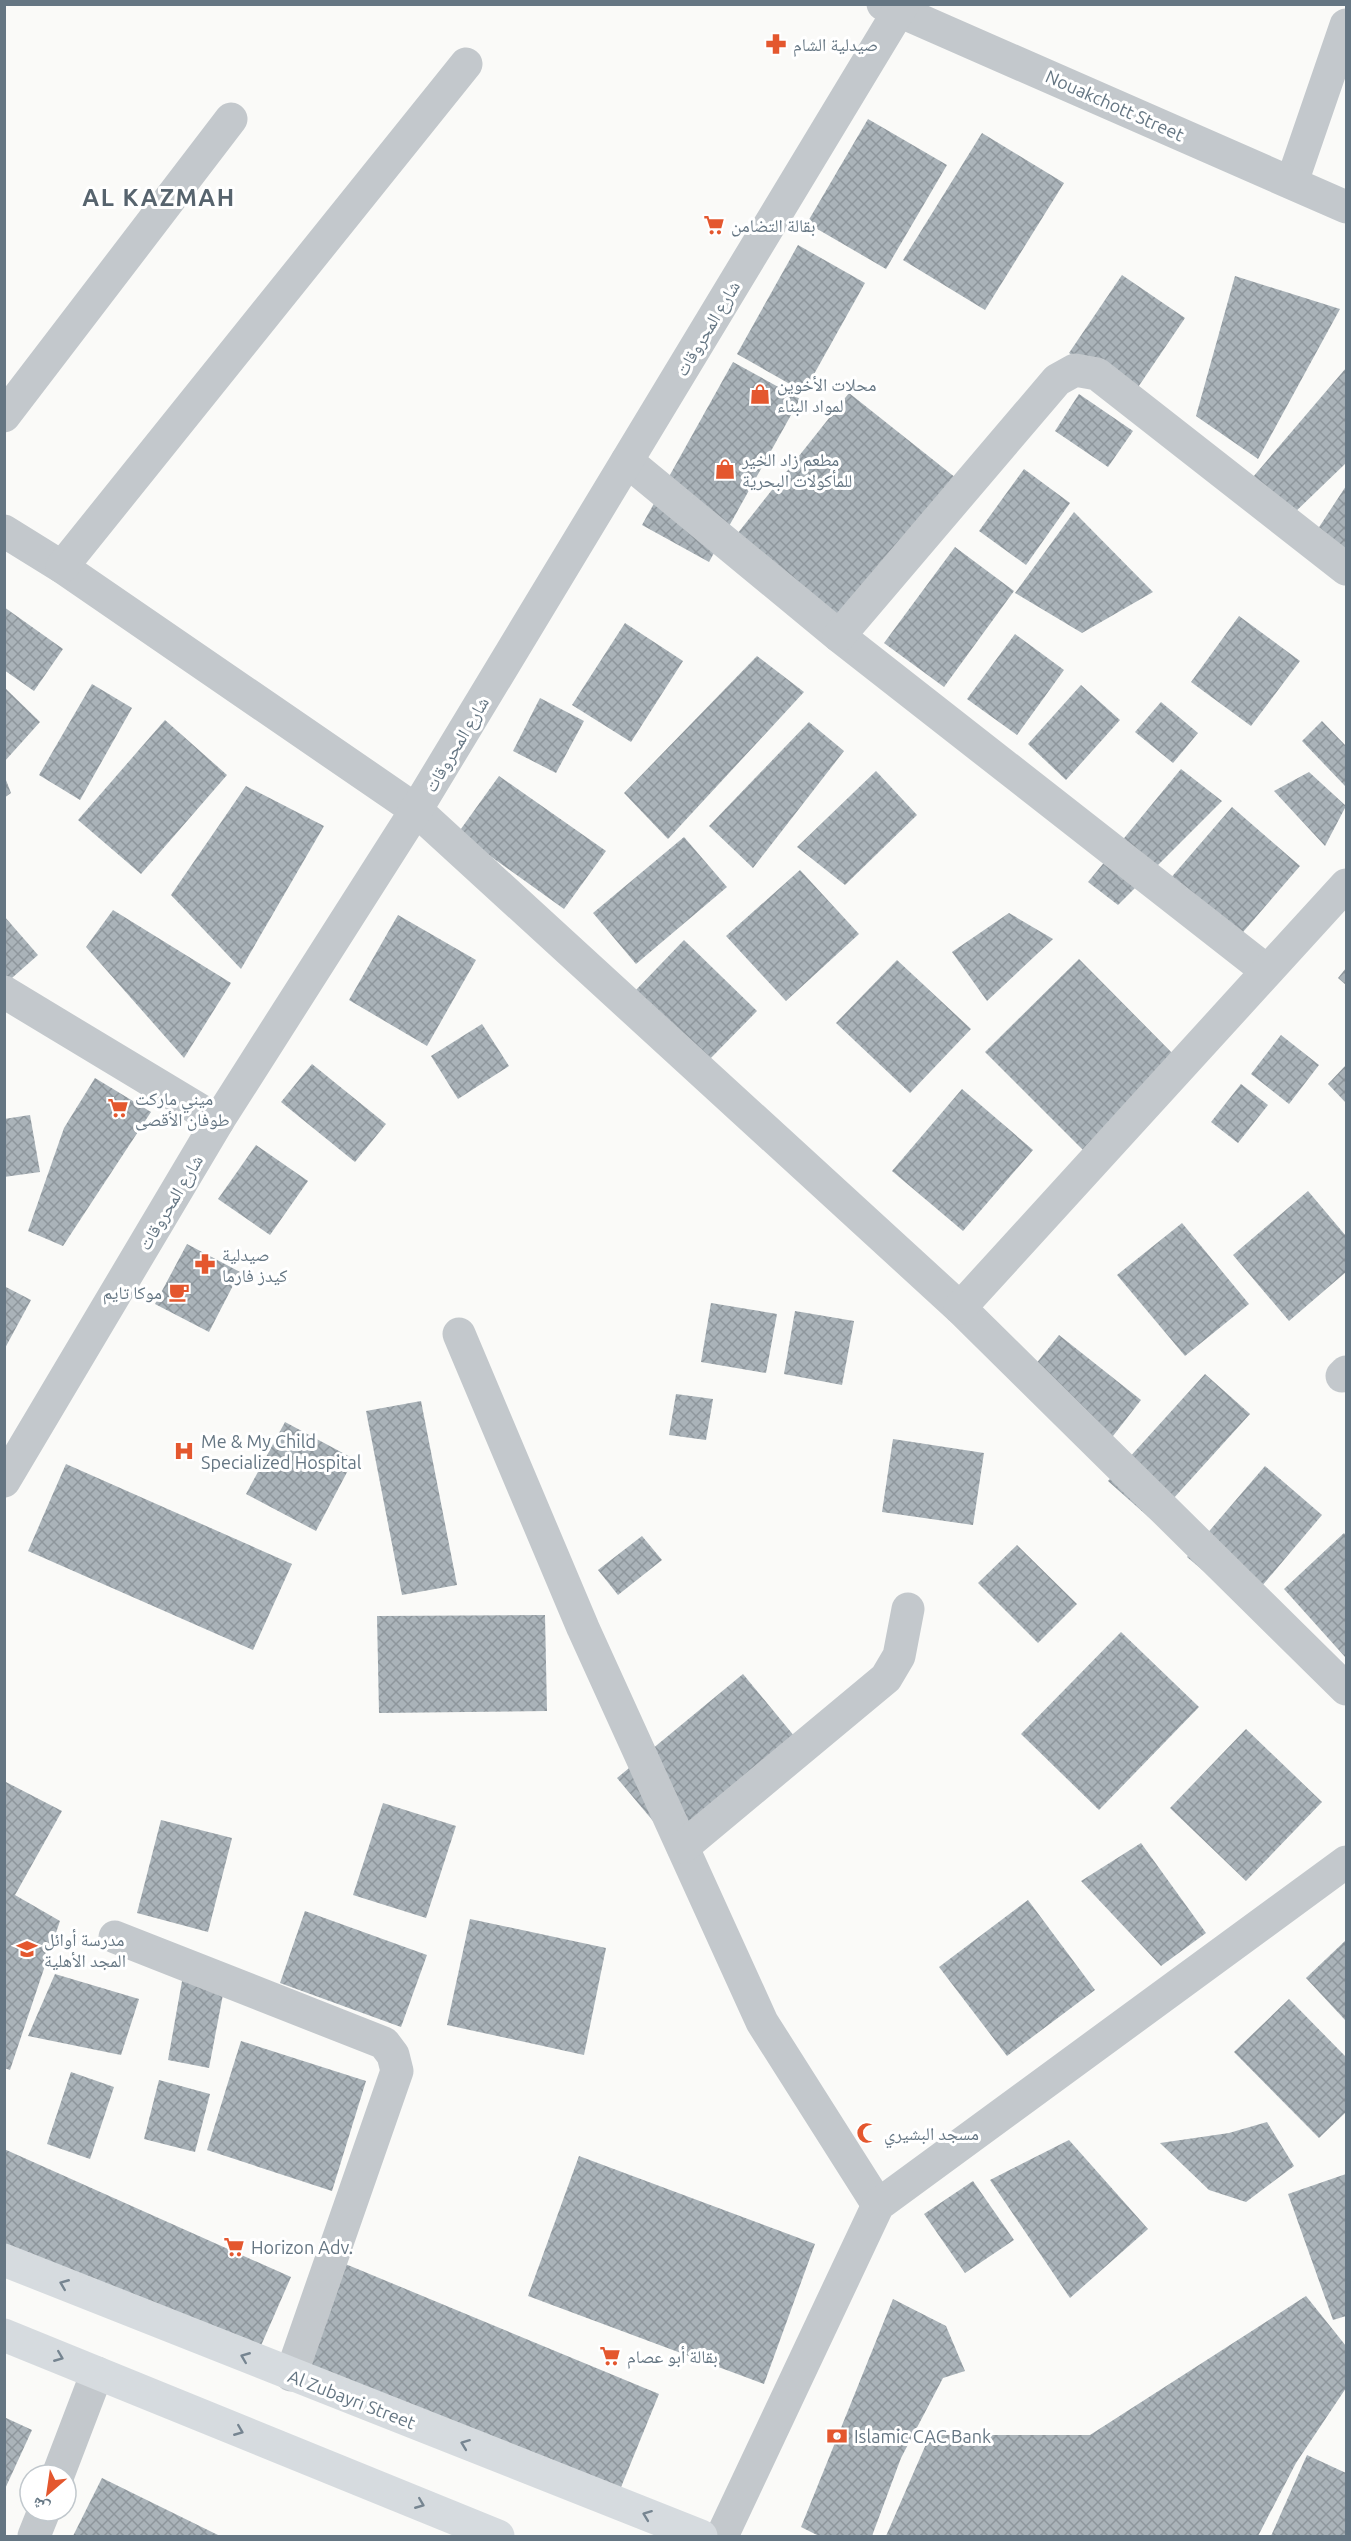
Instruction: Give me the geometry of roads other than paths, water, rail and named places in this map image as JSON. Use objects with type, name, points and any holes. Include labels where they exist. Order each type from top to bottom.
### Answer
[{"type":"main road","name":"Al Zubayri Street","points":[[4,2260],[701,2536]]},
{"type":"main road","points":[[4,2335],[498,2536]]},
{"type":"street","name":"Nouakchott Street","points":[[895,7],[1347,207]]},
{"type":"street","name":"شارع المحروقات","points":[[4,1481],[218,1121],[416,810],[627,460],[895,7]]},
{"type":"street","points":[[1292,182],[1347,25]]},
{"type":"street","points":[[62,567],[466,64]]},
{"type":"street","points":[[4,416],[231,119]]},
{"type":"street","points":[[839,636],[1057,380],[1075,370],[1097,374],[1347,569]]},
{"type":"street","points":[[627,460],[839,636],[1267,971]]},
{"type":"street","points":[[4,531],[62,567],[416,810],[960,1308],[1347,1689]]},
{"type":"street","points":[[960,1308],[1347,885]]},
{"type":"street","points":[[4,992],[218,1121]]},
{"type":"street","points":[[459,1334],[584,1629],[762,2022],[878,2205]]},
{"type":"street","points":[[682,1847],[886,1678],[899,1656],[908,1609]]},
{"type":"street","points":[[722,2536],[878,2205],[1347,1862]]},
{"type":"street","points":[[115,1937],[384,2043],[393,2055],[397,2071],[291,2375]]},
{"type":"street","points":[[63,2463],[97,2373]]},
{"type":"place","name":"صيدلية الشام","points":[[776,44]]},
{"type":"place","name":"بقالة التضامن","points":[[714,225]]},
{"type":"place","name":"محلات الأخوين لمواد البناء","points":[[760,394]]},
{"type":"place","name":"مطعم زاد الخير للمأكولات البحرية","points":[[725,469]]},
{"type":"place","name":"ميني ماركت طوفان الأقصى","points":[[118,1108]]},
{"type":"place","name":"صيدلية كيدز فارما","points":[[205,1264]]},
{"type":"place","name":"موكا تايم","points":[[179,1292]]},
{"type":"place","name":"Me & My Child Specialized Hospital","points":[[184,1451]]},
{"type":"place","name":"مدرسة أوائل المجد الأهلية","points":[[27,1949]]},
{"type":"place","name":"مسجد البشيري","points":[[867,2133]]},
{"type":"place","name":"Horizon Adv.","points":[[234,2247]]},
{"type":"place","name":"بقالة أبو عصام","points":[[610,2356]]},
{"type":"place","name":"Islamic CAC Bank","points":[[837,2436]]},
{"type":"district","name":"AL KAZMAH","points":[[159,197]]}]
